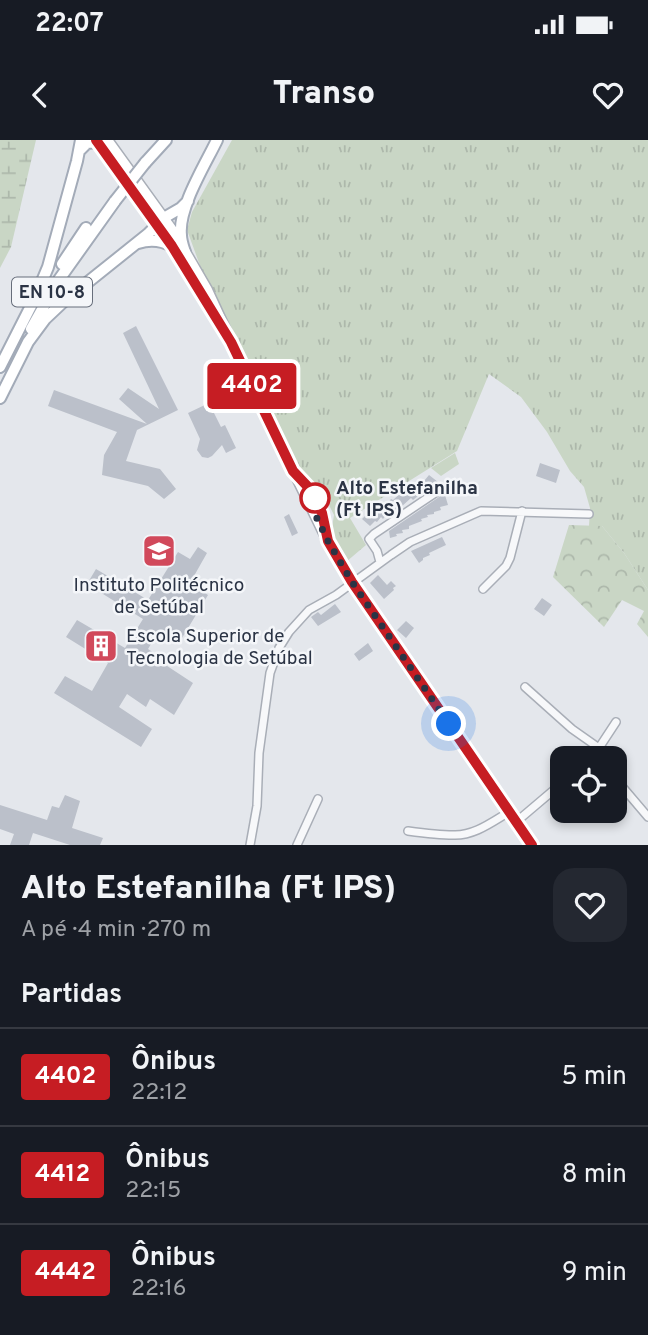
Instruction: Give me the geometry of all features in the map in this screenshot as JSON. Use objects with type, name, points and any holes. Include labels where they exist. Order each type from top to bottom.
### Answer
[{"type":"main road","points":[[113,198],[157,140]]},
{"type":"main road","points":[[143,160],[166,140]]},
{"type":"main road","points":[[185,252],[181,225],[188,201],[217,140]]},
{"type":"main road","points":[[0,367],[48,267],[80,145],[101,141],[185,252],[208,290],[328,541],[352,582],[532,845]]},
{"type":"main road","name":"EN 10-8","points":[[0,376],[47,287],[75,244],[113,198]]},
{"type":"main road","name":"EN 10-8","points":[[0,391],[43,307],[113,198]]},
{"type":"main road","points":[[0,398],[28,342],[45,319],[152,230],[159,220],[188,201]]},
{"type":"main road","points":[[159,220],[231,342]]},
{"type":"main road","points":[[133,246],[153,240],[172,246]]},
{"type":"street","points":[[380,562],[377,551],[369,540],[438,491]]},
{"type":"street","points":[[250,845],[257,806],[259,753],[270,673],[279,648],[309,610],[336,595],[410,542],[481,510],[589,514]]},
{"type":"street","points":[[483,589],[506,566],[522,512]]},
{"type":"street","points":[[525,687],[588,746]]},
{"type":"street","points":[[601,746],[616,722]]},
{"type":"street","points":[[627,792],[648,817]]},
{"type":"street","points":[[516,822],[550,793]]},
{"type":"street","points":[[297,845],[318,799]]},
{"type":"street","points":[[408,831],[455,836],[486,826],[509,812]]},
{"type":"green space","points":[[0,140],[36,140],[11,247],[0,268]]},
{"type":"green space","points":[[232,140],[648,140],[648,590],[624,553],[602,526],[589,526],[590,508],[584,487],[570,471],[547,432],[521,397],[489,374],[457,451],[350,518],[366,545],[346,562],[331,534],[334,515],[322,491],[300,468],[202,271],[187,230],[192,212]]},
{"type":"green space","points":[[455,453],[459,464],[441,476],[431,468]]},
{"type":"green space","points":[[569,525],[602,526],[624,553],[648,590],[648,637],[637,624],[644,611],[622,600],[604,627],[553,577]]},
{"type":"building","points":[[136,326],[178,410],[137,430],[126,461],[160,469],[176,489],[164,499],[148,486],[102,475],[104,455],[117,432],[48,406],[54,390],[147,424],[119,399],[128,388],[159,409],[123,333]]},
{"type":"building","points":[[209,403],[221,427],[225,425],[236,448],[226,453],[222,445],[208,458],[202,457],[197,450],[200,439],[188,413]]},
{"type":"building","points":[[540,463],[560,470],[556,483],[536,476]]},
{"type":"building","points":[[429,475],[438,482],[413,500],[411,498],[370,526],[362,519],[403,491],[405,493],[417,485],[422,479],[424,481]]},
{"type":"building","points":[[445,495],[448,505],[440,507],[441,510],[427,515],[422,521],[409,526],[409,529],[402,530],[403,533],[390,538],[389,531]]},
{"type":"building","points":[[289,514],[298,533],[292,536],[284,517]]},
{"type":"building","points":[[442,537],[446,545],[429,553],[430,555],[419,563],[411,551]]},
{"type":"building","name":"Escola Superior de Tecnologia de Setúbal","points":[[198,547],[207,553],[190,583],[208,595],[179,643],[168,637],[166,640],[157,634],[148,649],[163,659],[161,662],[193,683],[174,715],[150,699],[146,707],[127,694],[119,707],[152,729],[141,747],[54,693],[65,676],[92,691],[108,663],[66,637],[77,620],[125,648],[143,619],[87,584],[96,569],[148,600],[178,552],[190,559]]},
{"type":"building","points":[[378,575],[387,585],[391,581],[396,586],[384,599],[370,583]]},
{"type":"building","points":[[542,598],[552,605],[544,616],[534,609]]},
{"type":"building","points":[[335,604],[341,612],[318,626],[311,617],[318,612],[321,615]]},
{"type":"building","points":[[406,621],[414,628],[406,638],[397,630]]},
{"type":"building","points":[[368,643],[373,651],[359,661],[354,654]]},
{"type":"building","points":[[65,795],[80,801],[72,828],[103,838],[100,845],[70,845],[33,833],[29,845],[10,845],[14,834],[0,829],[0,805],[47,820],[52,806],[59,808]]},
{"type":"bus line","name":"4402","points":[[96,140],[172,246],[231,342],[293,471],[310,489],[322,513],[328,541],[352,582],[532,845]]},
{"type":"place","name":"Alto Estefanilha (Ft IPS)","points":[[315,498]]},
{"type":"place","name":"Instituto Politécnico de Setúbal","points":[[159,551]]},
{"type":"place","name":"Escola Superior de Tecnologia de Setúbal","points":[[101,646]]},
{"type":"route","points":[[315,498],[305,494],[352,582],[449,724]]}]
